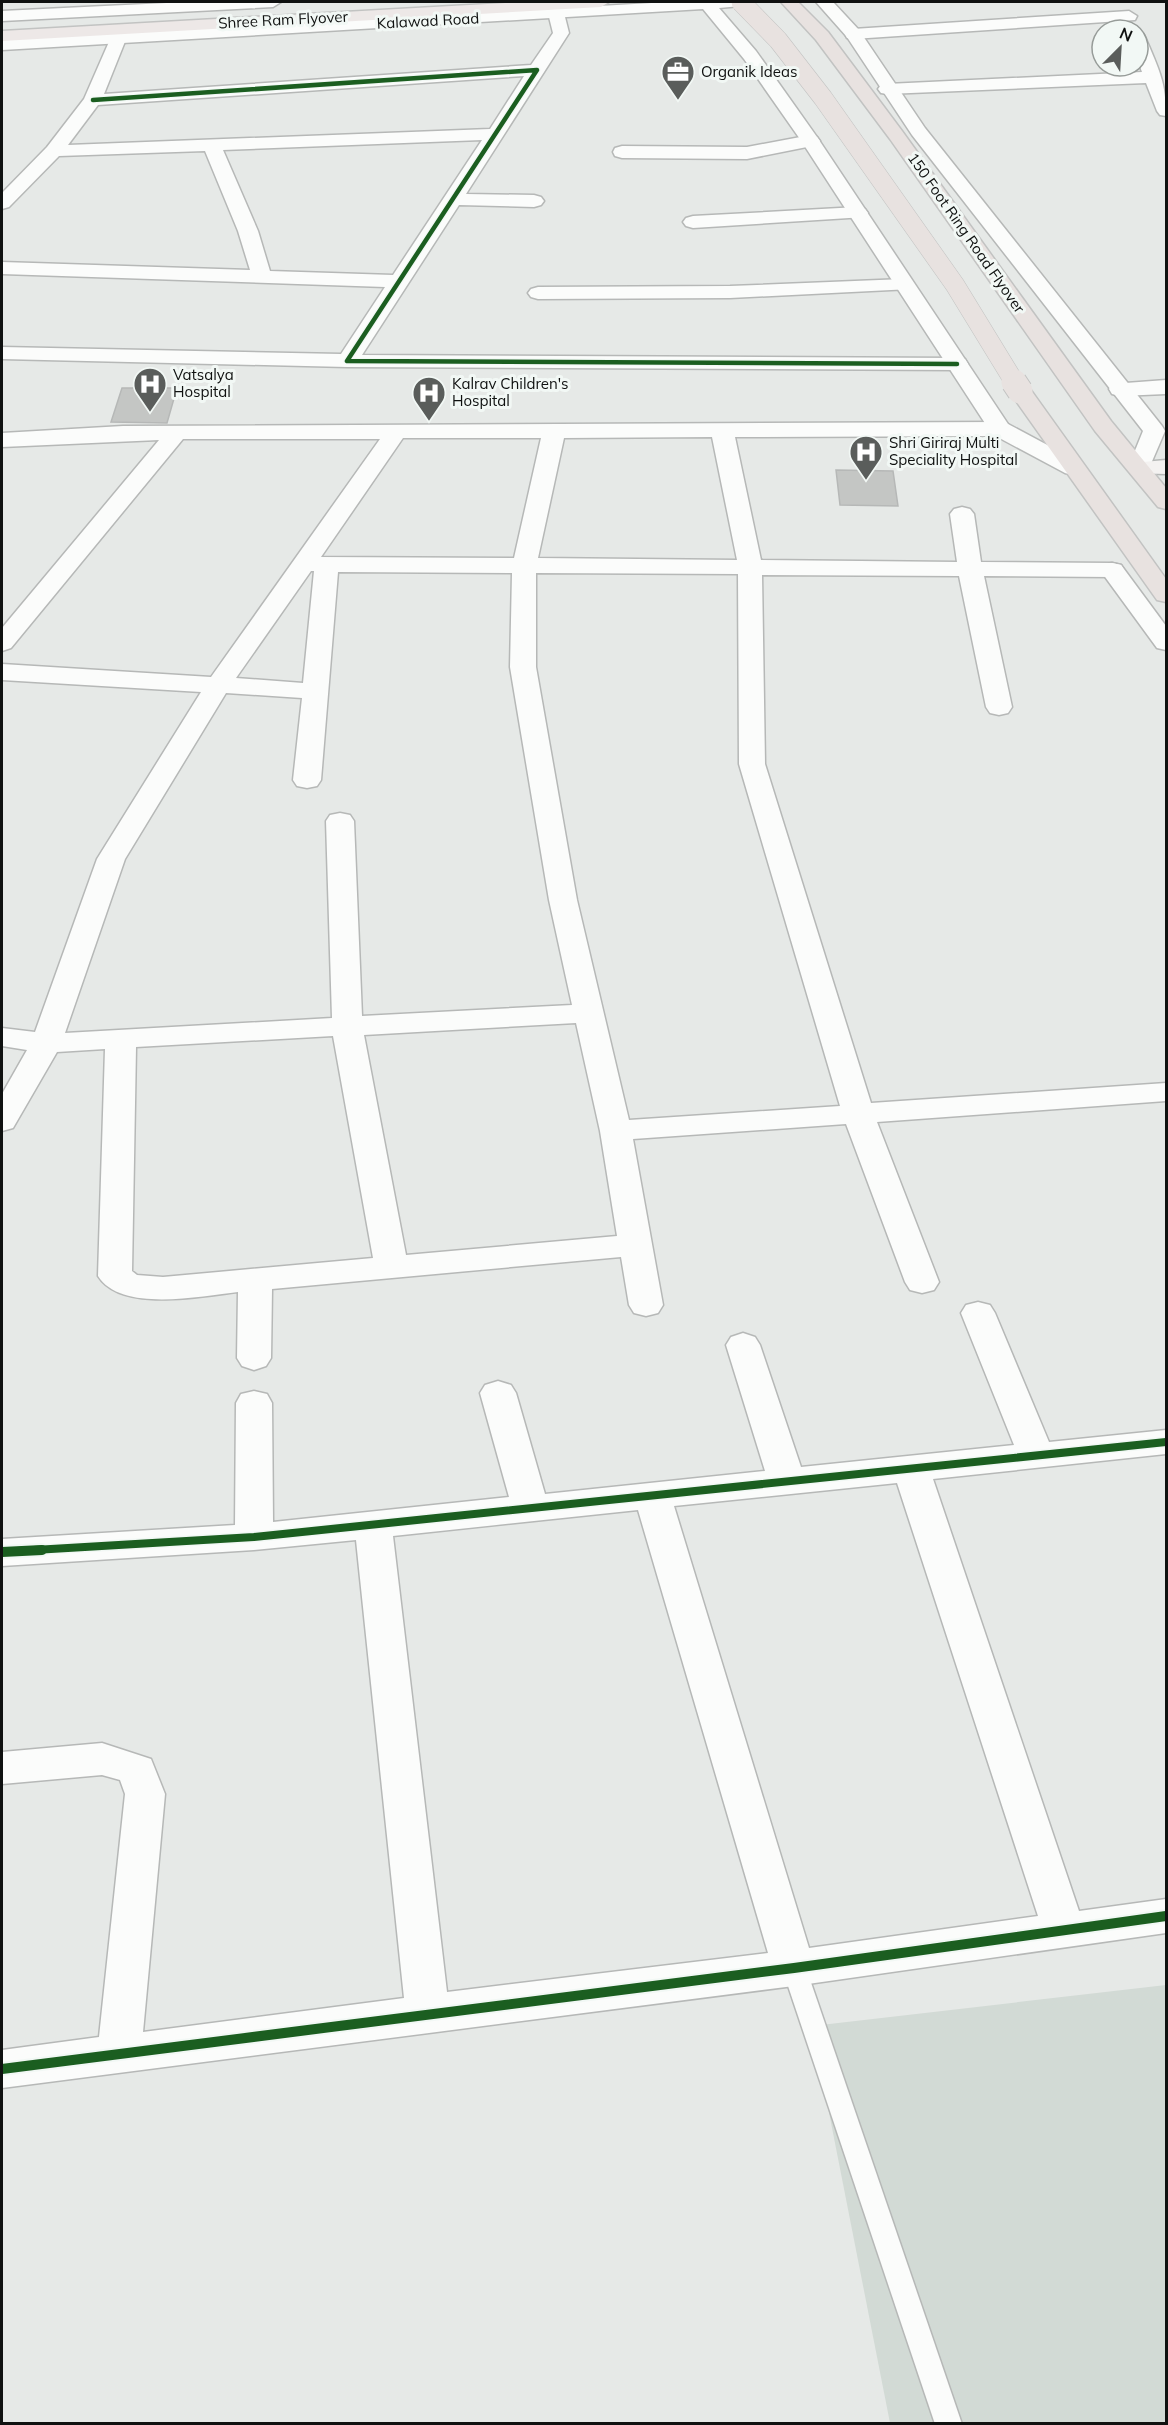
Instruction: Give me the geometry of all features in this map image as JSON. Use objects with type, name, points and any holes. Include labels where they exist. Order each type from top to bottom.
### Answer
[{"type":"highway","points":[[741,2],[778,40],[823,98],[955,285],[1020,391],[1073,468],[1167,595]]},
{"type":"highway","name":"150 Foot Ring Road Flyover","points":[[789,2],[822,36],[896,135],[1103,426],[1164,494]]},
{"type":"main road","name":"Shree Ram Flyover","points":[[2,27],[443,2]]},
{"type":"main road","name":"Shree Ram Flyover","points":[[2,36],[601,2]]},
{"type":"main road","points":[[1139,468],[1167,467]]},
{"type":"street","points":[[2,16],[273,2]]},
{"type":"street","name":"Kalawad Road","points":[[2,45],[746,2]]},
{"type":"street","points":[[824,2],[853,34],[887,88],[918,131],[1154,431],[1139,468]]},
{"type":"street","points":[[706,3],[750,55],[811,141],[1000,429]]},
{"type":"street","points":[[347,361],[561,33],[556,13]]},
{"type":"street","points":[[853,34],[1129,16]]},
{"type":"street","points":[[2,203],[54,151],[93,100],[118,39]]},
{"type":"street","points":[[1150,49],[1167,54]]},
{"type":"street","points":[[1150,67],[1167,111]]},
{"type":"street","points":[[93,100],[537,70]]},
{"type":"street","points":[[887,88],[1154,77]]},
{"type":"street","points":[[54,151],[495,134]]},
{"type":"street","points":[[622,152],[747,153],[811,141]]},
{"type":"street","points":[[212,145],[248,231],[262,277]]},
{"type":"street","points":[[452,199],[534,201]]},
{"type":"street","points":[[693,222],[858,213]]},
{"type":"street","points":[[2,268],[400,281]]},
{"type":"street","points":[[538,293],[730,292],[904,285]]},
{"type":"street","points":[[2,353],[347,361],[957,364]]},
{"type":"street","points":[[1120,389],[1167,387]]},
{"type":"street","points":[[2,440],[176,433],[1000,429],[1073,468]]},
{"type":"street","points":[[722,430],[750,567],[752,764],[858,1114],[922,1281]]},
{"type":"street","points":[[554,431],[524,566],[523,667],[563,900],[616,1131],[646,1305]]},
{"type":"street","points":[[2,1121],[46,1043],[111,859],[218,686],[315,564],[396,432]]},
{"type":"street","points":[[2,643],[176,433]]},
{"type":"street","points":[[962,514],[970,569],[999,706]]},
{"type":"street","points":[[315,564],[1149,571]]},
{"type":"street","points":[[307,780],[315,692],[315,564]]},
{"type":"street","points":[[1113,570],[1167,644]]},
{"type":"street","points":[[2,672],[315,692]]},
{"type":"street","points":[[340,821],[347,1027],[391,1267]]},
{"type":"street","points":[[2,1037],[46,1043],[589,1013]]},
{"type":"street","points":[[121,1039],[115,1276],[129,1285],[163,1287],[636,1245]]},
{"type":"street","points":[[616,1131],[1167,1092]]},
{"type":"street","points":[[255,1279],[255,1358]]},
{"type":"street","points":[[978,1313],[1037,1456]]},
{"type":"street","points":[[743,1344],[787,1482]]},
{"type":"street","points":[[498,1393],[531,1508]]},
{"type":"street","points":[[254,1403],[254,1537]]},
{"type":"street","points":[[2,1552],[254,1537],[1167,1442]]},
{"type":"street","points":[[911,1469],[1064,1929]]},
{"type":"street","points":[[652,1496],[794,1968]]},
{"type":"street","points":[[373,1525],[428,2013]]},
{"type":"street","points":[[2,1768],[102,1759],[137,1770],[145,1794],[119,2054]]},
{"type":"street","points":[[2,2069],[794,1968],[1167,1916]]},
{"type":"lane","points":[[794,1968],[949,2424]]},
{"type":"shaded area","points":[[1166,1985],[1166,2423],[890,2423],[812,2026]]},
{"type":"building","points":[[122,388],[177,388],[167,423],[111,422]]},
{"type":"building","points":[[836,470],[893,471],[898,506],[840,505]]},
{"type":"cycle path","points":[[93,100],[537,70],[347,361],[957,364]]},
{"type":"cycle path","points":[[2,1552],[254,1537],[1166,1442]]},
{"type":"cycle path","points":[[2,2069],[794,1968],[1166,1916]]},
{"type":"place","name":"Organik Ideas","points":[[678,101]]},
{"type":"place","name":"Vatsalya Hospital","points":[[150,413]]},
{"type":"place","name":"Kalrav Children's Hospital","points":[[429,422]]},
{"type":"place","name":"Shri Giriraj Multi Speciality Hospital","points":[[866,481]]}]
